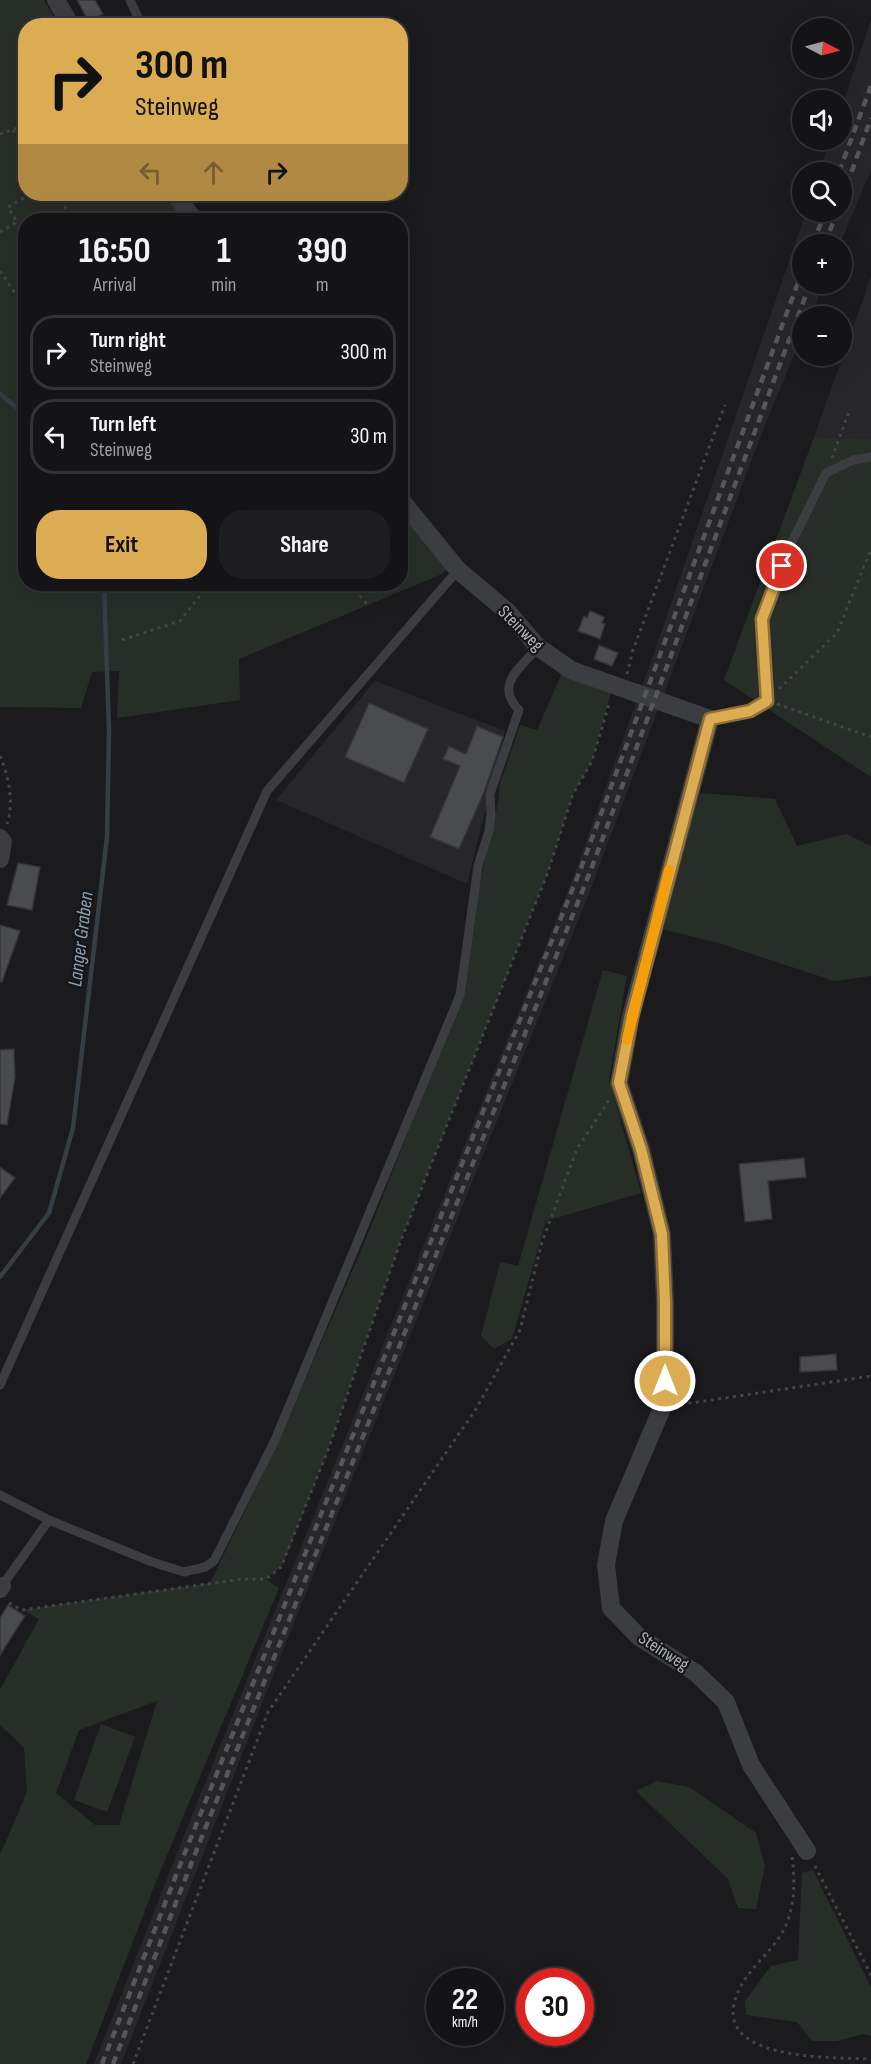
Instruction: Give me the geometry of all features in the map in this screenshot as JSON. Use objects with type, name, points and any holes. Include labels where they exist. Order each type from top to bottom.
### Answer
[{"type":"street","points":[[56,0],[66,18]]},
{"type":"street","name":"Steinweg","points":[[408,509],[458,570],[508,612],[538,647],[571,670],[710,719],[632,1016],[619,1083],[641,1149],[662,1234],[665,1401],[614,1521],[606,1565],[611,1608],[639,1637],[696,1672],[726,1702],[751,1766],[799,1851]]},
{"type":"lane","points":[[130,0],[138,18]]},
{"type":"lane","points":[[710,719],[750,711],[767,701],[762,619],[789,548],[826,473],[853,460],[871,457]]},
{"type":"lane","points":[[0,1384],[267,791],[458,570]]},
{"type":"lane","points":[[0,1495],[49,1520],[152,1562],[184,1572],[205,1567],[214,1561],[279,1430],[460,995],[477,866],[489,831],[490,794],[519,710],[512,704],[508,690],[515,669],[538,647]]},
{"type":"lane","points":[[3,1592],[49,1520]]},
{"type":"path","points":[[0,135],[18,128]]},
{"type":"path","points":[[13,130],[18,137]]},
{"type":"path","points":[[0,232],[17,222],[8,207],[18,201]]},
{"type":"path","points":[[0,271],[18,297]]},
{"type":"path","points":[[3,1592],[22,1610],[243,1579],[266,1580],[280,1567],[328,1450],[401,1240],[548,872],[573,794],[592,761],[725,405]]},
{"type":"path","points":[[826,473],[850,409]]},
{"type":"path","points":[[767,701],[837,633],[871,549]]},
{"type":"path","points":[[122,639],[180,621],[204,591]]},
{"type":"path","points":[[356,591],[367,604]]},
{"type":"path","points":[[767,701],[792,707],[871,737]]},
{"type":"path","points":[[0,756],[8,786],[11,814],[1,846]]},
{"type":"path","points":[[133,2064],[268,1712],[487,1390],[520,1330],[542,1242],[577,1149],[619,1083]]},
{"type":"path","points":[[665,1401],[692,1403],[871,1376]]},
{"type":"path","points":[[799,1851],[871,1975]]},
{"type":"path","points":[[799,1851],[794,1875],[793,1900],[785,1926],[739,1988],[733,2007],[735,2021],[740,2031],[751,2042],[765,2048],[810,2056],[871,2059]]},
{"type":"shaded area","points":[[0,0],[44,0],[55,18],[18,18],[18,201],[173,201],[181,213],[18,213],[18,591],[401,591],[239,659],[240,700],[117,718],[119,671],[92,672],[81,708],[0,707]]},
{"type":"shaded area","points":[[871,20],[871,170],[852,215],[852,162],[822,162],[827,150],[852,150],[852,90],[847,90]]},
{"type":"shaded area","points":[[803,222],[849,222],[844,234],[798,234]]},
{"type":"shaded area","points":[[792,253],[792,294],[820,294],[814,306],[792,306],[792,360],[763,430],[590,891],[281,1655],[121,2064],[94,2064],[192,1815],[571,883],[654,653]]},
{"type":"shaded area","points":[[871,277],[871,439],[814,437],[839,366],[852,366],[852,330]]},
{"type":"shaded area","points":[[814,437],[871,439],[871,777],[724,680]]},
{"type":"shaded area","points":[[408,519],[447,569],[442,574],[408,588]]},
{"type":"shaded area","points":[[565,666],[613,684],[592,761],[573,794],[548,872],[401,1240],[328,1450],[281,1567],[266,1579],[279,1588],[155,1884],[86,2064],[0,2064],[0,1855],[27,1792],[24,1748],[0,1725],[0,1690],[39,1619],[22,1610],[210,1583],[279,1441],[366,1239],[462,995],[476,899],[498,803],[500,783],[520,725],[537,730]],"holes":[[[157,1701],[119,1825],[95,1825],[56,1793],[79,1730]]]},
{"type":"shaded area","points":[[375,681],[505,731],[467,884],[276,800]]},
{"type":"shaded area","points":[[700,793],[775,799],[797,846],[846,834],[871,846],[871,976],[834,981],[722,944],[662,929]]},
{"type":"shaded area","points":[[603,970],[627,976],[609,1079],[641,1193],[546,1221],[512,1339],[494,1349],[481,1336],[500,1262],[518,1266]]},
{"type":"shaded area","points":[[101,1724],[135,1737],[107,1812],[74,1800]]},
{"type":"shaded area","points":[[657,1781],[689,1787],[756,1833],[765,1866],[756,1909],[738,1908],[728,1879],[636,1791]]},
{"type":"shaded area","points":[[813,1870],[871,1987],[871,2036],[863,2034],[837,2041],[812,2041],[797,2022],[746,2015],[745,2001],[771,1966],[798,1960],[802,1873]]},
{"type":"building","points":[[77,0],[95,0],[103,14],[96,18],[87,18]]},
{"type":"building","points":[[590,611],[604,617],[602,623],[605,624],[600,639],[578,631],[584,616],[587,618]]},
{"type":"building","points":[[599,645],[618,653],[612,666],[594,659]]},
{"type":"building","points":[[369,703],[428,729],[404,783],[345,757]]},
{"type":"building","points":[[477,726],[503,737],[484,792],[459,849],[430,837],[460,766],[443,759],[449,746],[466,754]]},
{"type":"building","points":[[18,863],[40,867],[32,910],[7,905]]},
{"type":"building","points":[[0,925],[20,931],[2,982],[0,981]]},
{"type":"building","points":[[14,1049],[15,1077],[7,1125],[0,1124],[0,1050]]},
{"type":"building","points":[[804,1158],[806,1177],[768,1181],[772,1219],[745,1222],[739,1164]]},
{"type":"building","points":[[0,1167],[15,1178],[0,1198]]},
{"type":"building","points":[[836,1354],[837,1370],[800,1372],[800,1357]]},
{"type":"building","points":[[8,1605],[25,1616],[0,1655],[0,1618]]},
{"type":"waterway","name":"Langer Graben","points":[[0,394],[18,409]]},
{"type":"waterway","name":"Langer Graben","points":[[0,1277],[49,1213],[73,1128],[107,837],[109,731],[104,591]]},
{"type":"railway","points":[[843,162],[871,86]]},
{"type":"railway","points":[[852,170],[871,118]]},
{"type":"railway","points":[[817,234],[821,222]]},
{"type":"railway","points":[[829,234],[833,222]]},
{"type":"railway","points":[[102,2064],[581,868],[794,294]]},
{"type":"railway","points":[[113,2064],[193,1859],[590,872],[806,294]]},
{"type":"slow traffic","points":[[627,1040],[669,870]]},
{"type":"route","points":[[665,1381],[662,1234],[641,1149],[619,1083],[632,1016],[680,826],[710,719],[750,711],[767,701],[762,619],[782,566]]}]
